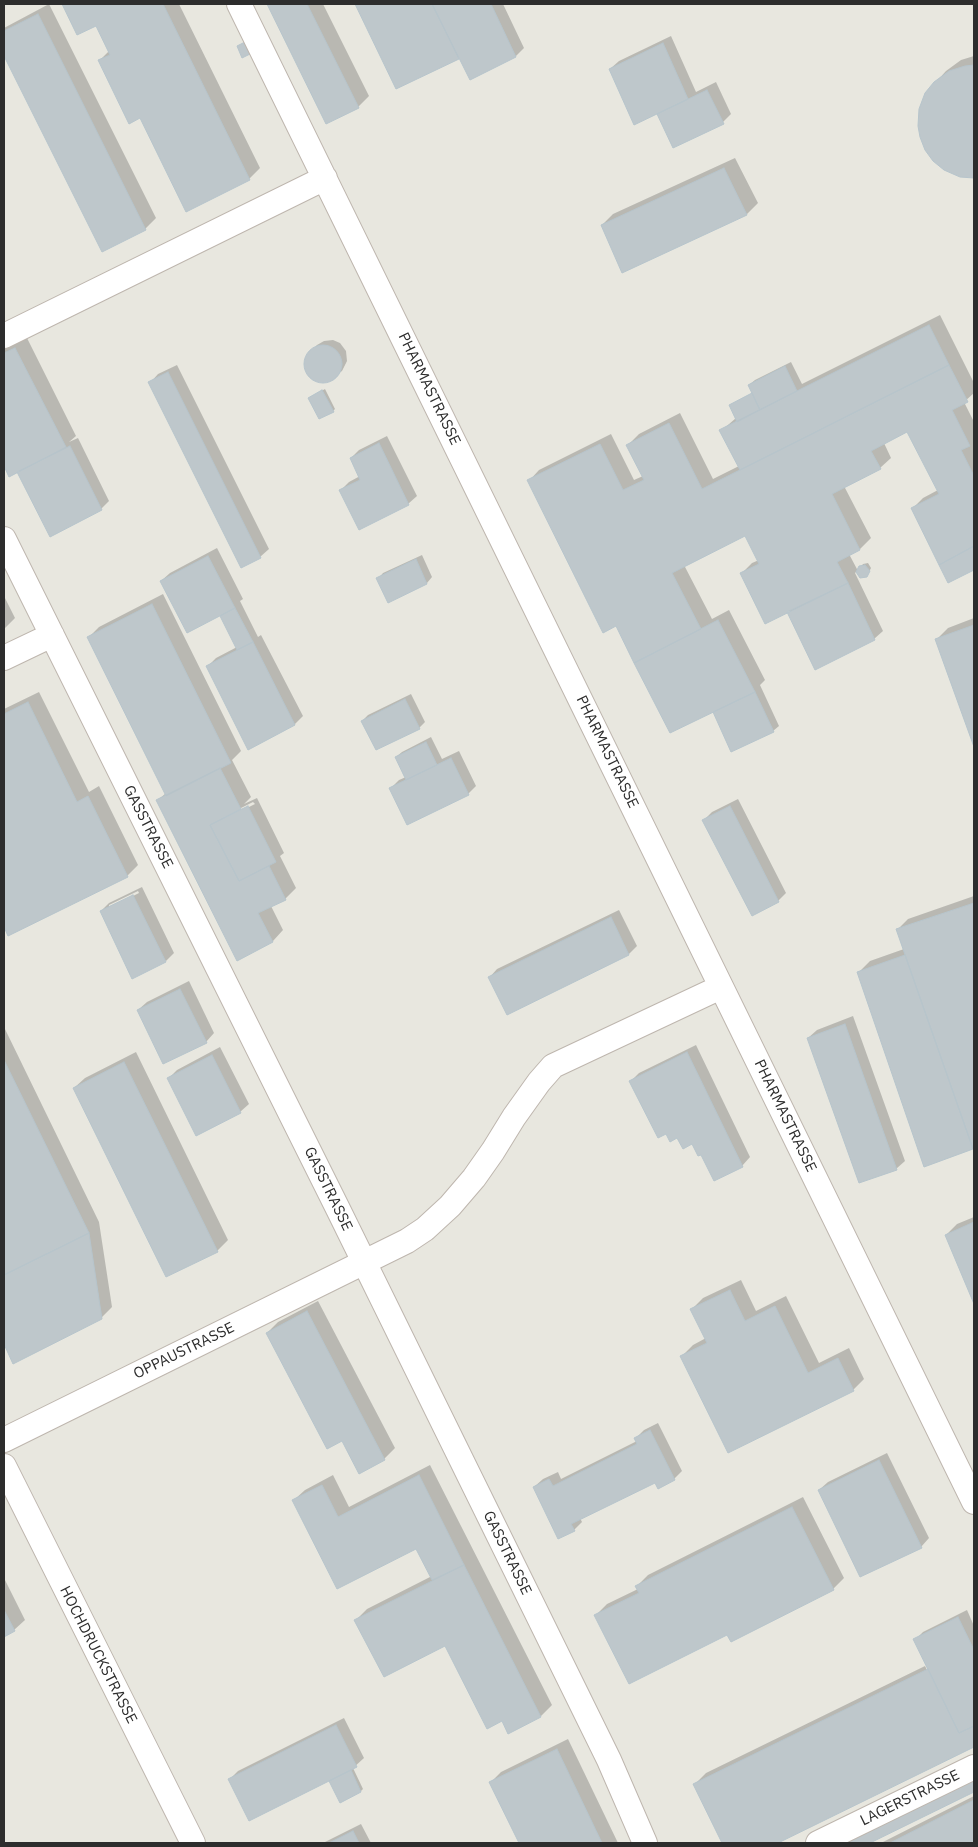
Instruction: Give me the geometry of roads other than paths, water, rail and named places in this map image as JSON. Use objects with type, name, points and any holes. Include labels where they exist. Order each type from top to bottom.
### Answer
[{"type":"street","name":"PHARMASTRASSE","points":[[239,4],[974,1502]]},
{"type":"street","points":[[4,336],[325,178]]},
{"type":"street","name":"GASSTRASSE","points":[[4,539],[364,1262],[609,1760],[645,1843]]},
{"type":"street","points":[[4,658],[52,635]]},
{"type":"street","name":"OPPAUSTRASSE","points":[[4,1440],[407,1241],[425,1229],[450,1206],[474,1178],[514,1117],[552,1066],[721,987]]},
{"type":"street","name":"HOCHDRUCKSTRASSE","points":[[4,1466],[192,1843]]},
{"type":"street","name":"LAGERSTRASSE","points":[[818,1843],[974,1767]]}]
